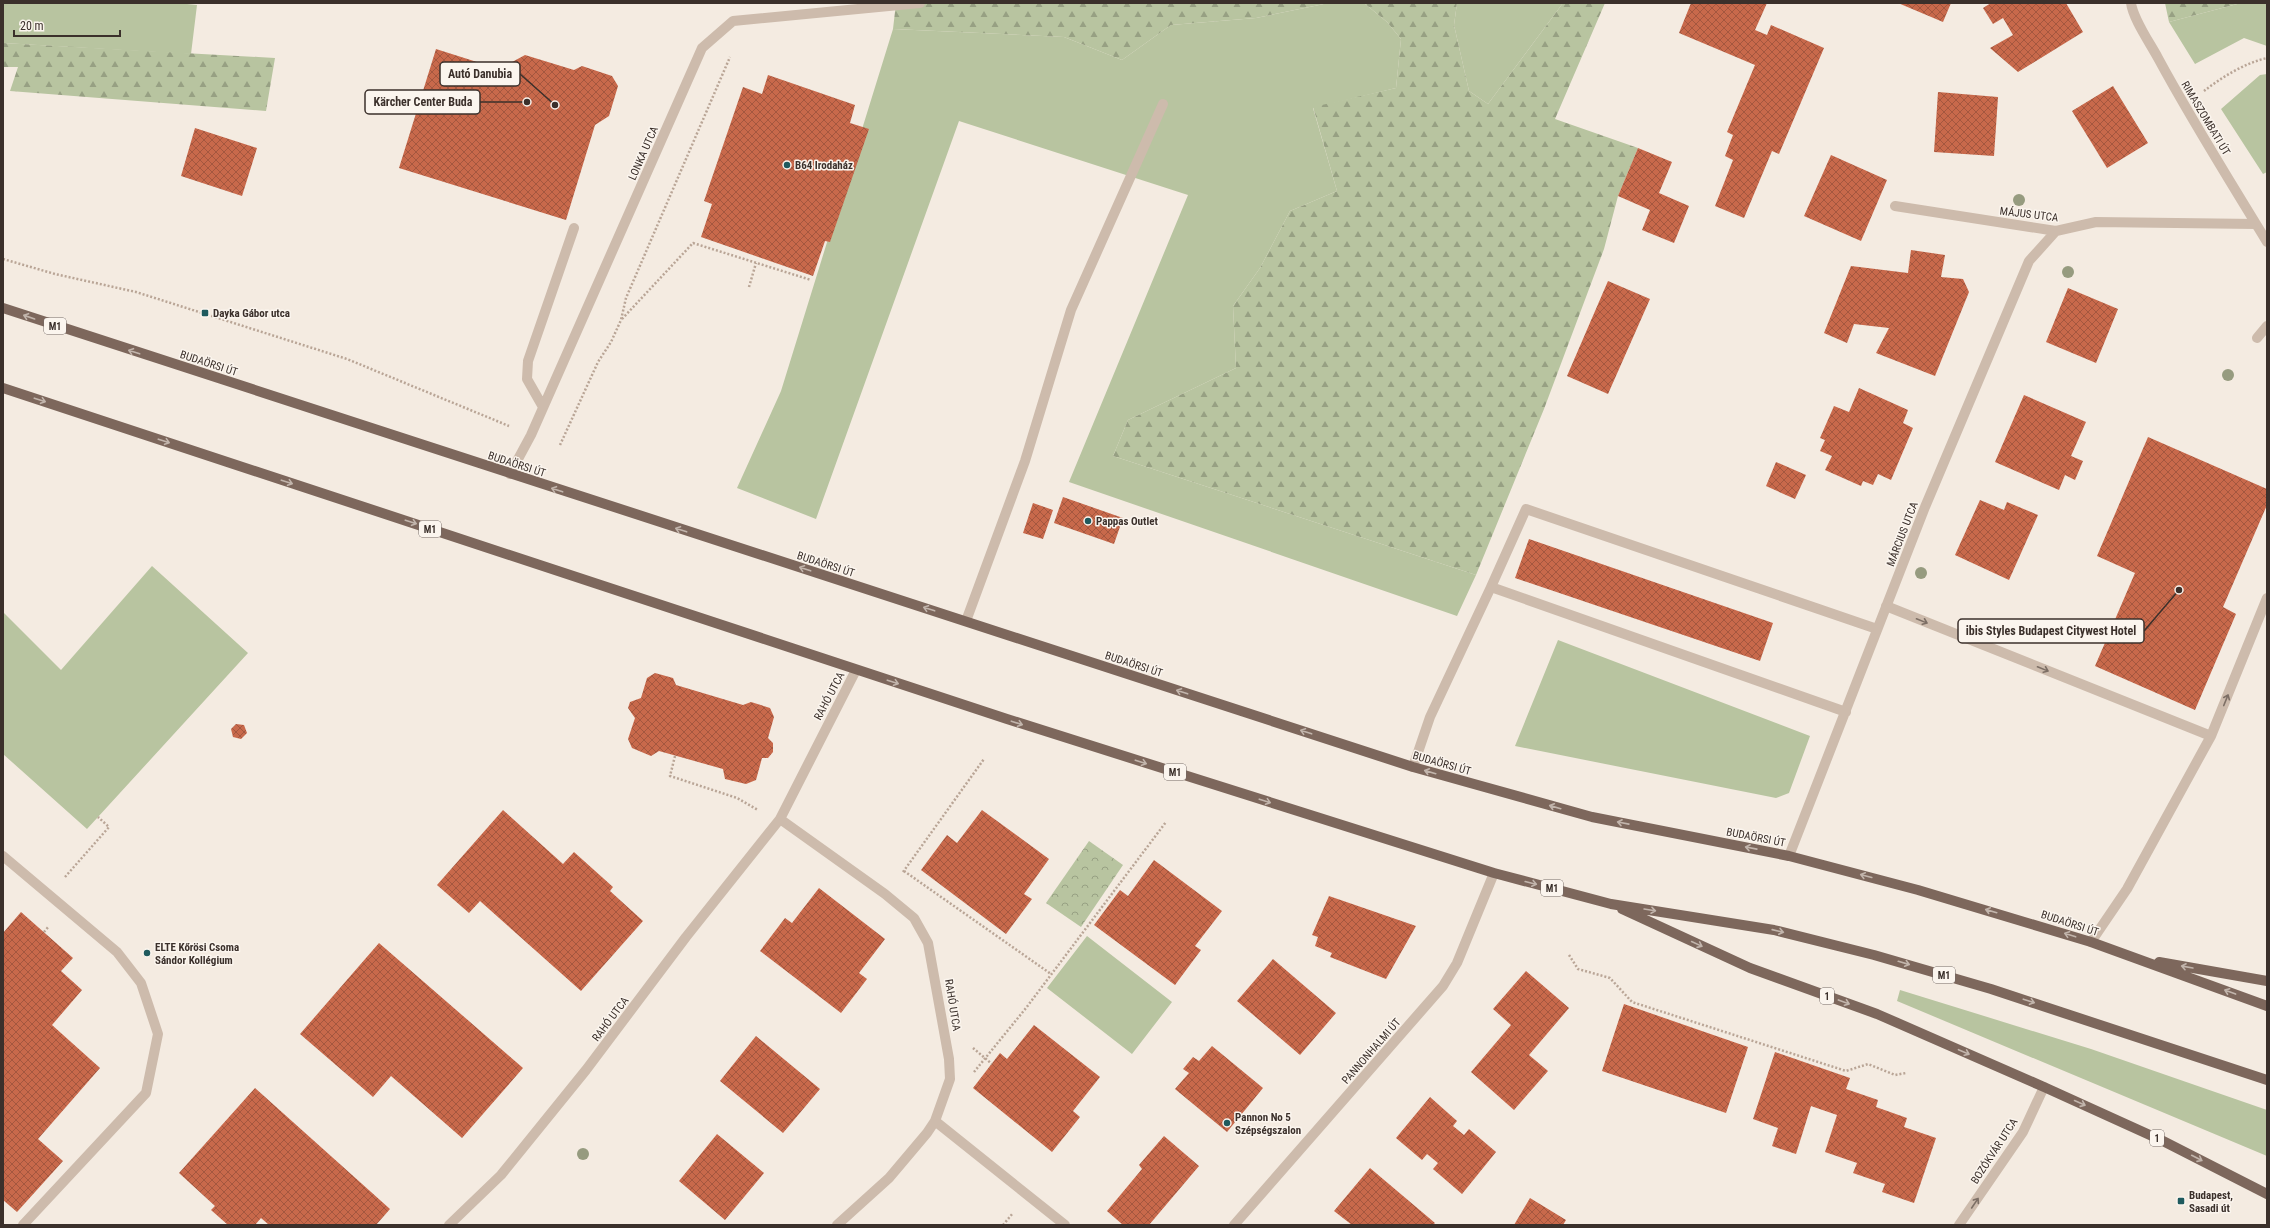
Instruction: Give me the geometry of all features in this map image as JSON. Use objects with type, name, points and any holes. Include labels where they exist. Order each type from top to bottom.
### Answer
[{"type":"main road","name":"BUDAÖRSI ÚT","points":[[3,308],[1413,767],[1592,817],[1789,856],[1933,894],[2091,942],[2267,1006]]},
{"type":"main road","name":"M1","points":[[3,388],[856,670],[1494,873],[1611,904],[1774,930],[1874,955],[1998,991],[2267,1080]]},
{"type":"main road","name":"1","points":[[1611,904],[1750,968],[1877,1014],[2044,1087],[2163,1141],[2267,1194]]},
{"type":"main road","points":[[2134,957],[2267,981]]},
{"type":"street","name":"LONKA UTCA","points":[[510,474],[544,407],[702,48],[733,21],[920,3]]},
{"type":"street","name":"RIMASZOMBATI ÚT","points":[[2131,3],[2146,36],[2184,106],[2267,242]]},
{"type":"street","points":[[966,621],[1025,461],[1071,310],[1163,104]]},
{"type":"street","name":"MÁJUS UTCA","points":[[1895,206],[2056,231],[2096,222],[2256,224]]},
{"type":"street","points":[[544,407],[527,379],[528,361],[574,228]]},
{"type":"street","name":"MÁRCIUS UTCA","points":[[1789,856],[1925,507],[2029,261],[2056,231]]},
{"type":"street","points":[[2257,338],[2267,326]]},
{"type":"street","points":[[1413,767],[1430,717],[1526,510],[1877,629]]},
{"type":"street","points":[[1491,587],[1846,712]]},
{"type":"street","points":[[2091,942],[2126,889],[2211,736],[2267,598]]},
{"type":"street","points":[[1886,606],[2211,736]]},
{"type":"street","name":"RAHÓ UTCA","points":[[449,1225],[501,1175],[581,1077],[686,937],[780,819],[856,670]]},
{"type":"street","name":"RAHÓ UTCA","points":[[780,819],[885,894],[914,918],[922,929],[928,943],[935,972],[949,1059],[950,1079],[935,1121],[889,1178],[837,1225]]},
{"type":"street","points":[[3,856],[122,958],[141,983],[158,1034],[146,1093],[23,1225]]},
{"type":"street","name":"PANNONHALMI ÚT","points":[[1234,1225],[1443,986],[1457,963],[1494,873]]},
{"type":"street","name":"BOZÓKVÁR UTCA","points":[[1959,1225],[2023,1132],[2044,1087]]},
{"type":"street","points":[[935,1121],[1065,1225]]},
{"type":"path","points":[[560,445],[598,362],[611,342],[621,320],[626,298],[731,56]]},
{"type":"path","points":[[2184,106],[2218,80],[2259,60],[2267,58]]},
{"type":"path","points":[[621,320],[693,243],[811,280]]},
{"type":"path","points":[[3,259],[55,274],[136,292],[347,359],[531,435]]},
{"type":"path","points":[[749,287],[756,263]]},
{"type":"path","points":[[675,756],[670,776],[737,798],[758,810],[761,804]]},
{"type":"path","points":[[984,759],[904,871],[1052,974]]},
{"type":"path","points":[[50,895],[109,827],[98,817]]},
{"type":"path","points":[[945,1094],[960,1092],[1052,974],[1166,822]]},
{"type":"path","points":[[1569,955],[1578,969],[1610,978],[1632,1002],[1846,1071],[1868,1064],[1895,1075],[1906,1073]]},
{"type":"green space","points":[[3,3],[177,3],[197,5],[191,54],[3,43]]},
{"type":"green space","points":[[896,3],[1329,3],[1256,18],[1171,25],[1122,60],[1064,37],[893,29]]},
{"type":"green space","points":[[1329,3],[1364,3],[1387,22],[1401,39],[1396,88],[1313,108],[1337,191],[1290,211],[1260,268],[1233,306],[1236,368],[1128,420],[1113,456],[1476,575],[1457,616],[1069,482],[1188,195],[959,121],[816,519],[737,488],[781,391],[893,29],[1064,37],[1122,60],[1171,25],[1256,18]]},
{"type":"green space","points":[[1364,3],[1457,3],[1454,25],[1469,91],[1488,104],[1563,3],[1605,3],[1555,119],[1638,148],[1618,196],[1604,249],[1544,409],[1476,575],[1113,456],[1128,420],[1236,368],[1233,306],[1260,268],[1290,211],[1337,191],[1313,107],[1396,88],[1401,39],[1387,22]]},
{"type":"green space","points":[[1457,3],[1563,3],[1488,104],[1469,91],[1454,25]]},
{"type":"green space","points":[[2165,3],[2241,3],[2169,22]]},
{"type":"green space","points":[[2241,3],[2267,3],[2267,46],[2244,38],[2195,64],[2169,22]]},
{"type":"green space","points":[[3,43],[275,58],[266,111],[10,91],[18,67],[3,67]]},
{"type":"green space","points":[[2267,74],[2267,172],[2263,174],[2221,109],[2260,75]]},
{"type":"green space","points":[[152,566],[248,653],[87,829],[3,754],[3,612],[61,670]]},
{"type":"green space","points":[[1558,640],[1810,736],[1789,793],[1776,798],[1515,746]]},
{"type":"green space","points":[[1089,841],[1123,865],[1081,927],[1046,903]]},
{"type":"green space","points":[[1087,936],[1172,1002],[1132,1054],[1047,988]]},
{"type":"green space","points":[[1900,990],[2091,1049],[2267,1110],[2267,1156],[1897,1001]]},
{"type":"building","points":[[1691,3],[1767,3],[1755,30],[1767,35],[1771,25],[1824,48],[1779,154],[1772,151],[1744,218],[1715,206],[1733,160],[1725,156],[1733,135],[1727,132],[1755,65],[1679,33]]},
{"type":"building","points":[[1898,3],[1951,3],[1943,22]]},
{"type":"building","points":[[1991,3],[2066,3],[2083,32],[2018,72],[1990,48],[2013,35],[2003,18],[1993,24],[1983,8]]},
{"type":"building","points":[[436,49],[499,69],[525,55],[574,70],[582,66],[612,76],[618,86],[609,116],[595,125],[566,220],[399,168]]},
{"type":"building","name":"B64 Irodaház","points":[[768,75],[855,105],[850,123],[869,129],[830,242],[825,241],[813,276],[701,237],[712,204],[704,201],[743,87],[762,94]]},
{"type":"building","points":[[2113,86],[2148,143],[2107,168],[2072,111]]},
{"type":"building","points":[[1938,92],[1998,97],[1994,156],[1934,152]]},
{"type":"building","points":[[195,128],[257,148],[242,196],[181,176]]},
{"type":"building","points":[[1638,148],[1672,162],[1659,193],[1689,206],[1674,243],[1642,230],[1650,210],[1618,196]]},
{"type":"building","points":[[1831,155],[1887,180],[1861,241],[1804,216]]},
{"type":"building","points":[[1911,250],[1945,255],[1941,277],[1963,279],[1969,292],[1935,376],[1876,353],[1889,328],[1854,324],[1847,343],[1824,333],[1851,266],[1908,273]]},
{"type":"building","points":[[1608,281],[1650,299],[1608,394],[1567,376]]},
{"type":"building","points":[[2068,288],[2118,309],[2096,363],[2046,342]]},
{"type":"building","points":[[1859,388],[1908,410],[1903,423],[1913,428],[1891,480],[1878,474],[1873,485],[1863,481],[1861,486],[1825,470],[1832,456],[1820,451],[1825,440],[1820,438],[1834,406],[1849,412]]},
{"type":"building","points":[[2024,395],[2086,422],[2071,456],[2083,461],[2075,480],[2065,475],[2059,490],[1995,462]]},
{"type":"building","points":[[2148,437],[2267,489],[2267,505],[2223,607],[2236,614],[2195,710],[2095,666],[2135,573],[2097,556]]},
{"type":"building","points":[[1776,462],[1806,475],[1795,499],[1766,486]]},
{"type":"building","name":"Pappas Outlet","points":[[1063,497],[1123,518],[1114,544],[1054,523]]},
{"type":"building","points":[[1980,500],[2004,510],[2007,502],[2038,515],[2009,580],[1955,555]]},
{"type":"building","points":[[1033,503],[1053,510],[1043,539],[1023,533]]},
{"type":"building","points":[[1529,539],[1773,623],[1760,661],[1515,578]]},
{"type":"building","points":[[655,673],[673,678],[676,685],[743,705],[751,702],[770,708],[774,717],[768,738],[773,743],[773,752],[768,758],[762,758],[756,780],[746,784],[725,779],[723,769],[659,751],[651,756],[632,748],[628,739],[635,718],[628,708],[630,702],[641,698],[647,678]]},
{"type":"building","points":[[236,724],[244,725],[247,733],[241,739],[233,737],[231,729]]},
{"type":"building","points":[[503,810],[563,864],[574,852],[613,887],[610,891],[643,921],[581,991],[480,901],[469,913],[437,885]]},
{"type":"building","points":[[982,810],[1049,859],[1024,894],[1032,899],[1006,934],[921,870],[947,835],[957,843]]},
{"type":"building","points":[[1154,860],[1222,911],[1195,946],[1201,950],[1175,985],[1094,925],[1120,890],[1128,896]]},
{"type":"building","points":[[819,888],[885,939],[859,973],[867,979],[841,1013],[760,951],[785,918],[792,923]]},
{"type":"building","points":[[1329,896],[1416,926],[1386,979],[1330,957],[1332,953],[1315,946],[1318,937],[1312,935]]},
{"type":"building","points":[[21,912],[73,958],[61,971],[82,990],[52,1025],[100,1068],[38,1139],[63,1161],[17,1212],[3,1200],[3,933]]},
{"type":"building","points":[[379,943],[523,1068],[462,1138],[391,1076],[373,1097],[300,1034]]},
{"type":"building","points":[[1273,959],[1336,1013],[1300,1055],[1237,1001]]},
{"type":"building","points":[[1526,971],[1569,1008],[1529,1055],[1548,1071],[1514,1110],[1471,1072],[1511,1025],[1493,1009]]},
{"type":"building","points":[[1624,1004],[1748,1047],[1726,1113],[1602,1071]]},
{"type":"building","points":[[1034,1025],[1100,1077],[1073,1111],[1080,1117],[1052,1152],[973,1088],[1000,1053],[1007,1059]]},
{"type":"building","points":[[756,1036],[820,1089],[783,1133],[720,1081]]},
{"type":"building","points":[[1212,1046],[1263,1088],[1227,1132],[1175,1089],[1189,1073],[1183,1069],[1193,1057],[1199,1061]]},
{"type":"building","points":[[1775,1052],[1850,1078],[1846,1089],[1878,1100],[1876,1107],[1907,1118],[1904,1127],[1936,1138],[1914,1203],[1882,1192],[1885,1184],[1853,1173],[1857,1163],[1825,1152],[1837,1115],[1811,1106],[1796,1154],[1772,1146],[1778,1128],[1753,1119]]},
{"type":"building","points":[[255,1088],[390,1209],[376,1225],[269,1225],[261,1218],[255,1225],[228,1225],[211,1210],[215,1206],[179,1173]]},
{"type":"building","points":[[1430,1097],[1457,1121],[1453,1126],[1464,1135],[1469,1129],[1496,1152],[1462,1194],[1433,1169],[1438,1163],[1427,1154],[1422,1160],[1396,1138]]},
{"type":"building","points":[[717,1134],[764,1173],[725,1220],[679,1181]]},
{"type":"building","points":[[1164,1136],[1199,1166],[1149,1225],[1123,1225],[1107,1211],[1142,1169],[1139,1165]]},
{"type":"building","points":[[1370,1168],[1435,1223],[1433,1225],[1352,1225],[1334,1211]]},
{"type":"building","points":[[1530,1198],[1566,1220],[1563,1225],[1514,1225]]},
{"type":"place","name":"Kärcher Center Buda","points":[[527,102]]},
{"type":"place","name":"Autó Danubia","points":[[555,105]]},
{"type":"place","name":"B64 Irodaház","points":[[787,165]]},
{"type":"place","name":"Dayka Gábor utca","points":[[205,313]]},
{"type":"place","name":"Pappas Outlet","points":[[1088,521]]},
{"type":"place","name":"ibis Styles Budapest Citywest Hotel","points":[[2179,590]]},
{"type":"place","name":"ELTE Kőrösi Csoma Sándor Kollégium","points":[[147,953]]},
{"type":"place","name":"Pannon No 5 Szépségszalon","points":[[1227,1123]]},
{"type":"place","name":"Budapest, Sasadi út","points":[[2181,1201]]}]
